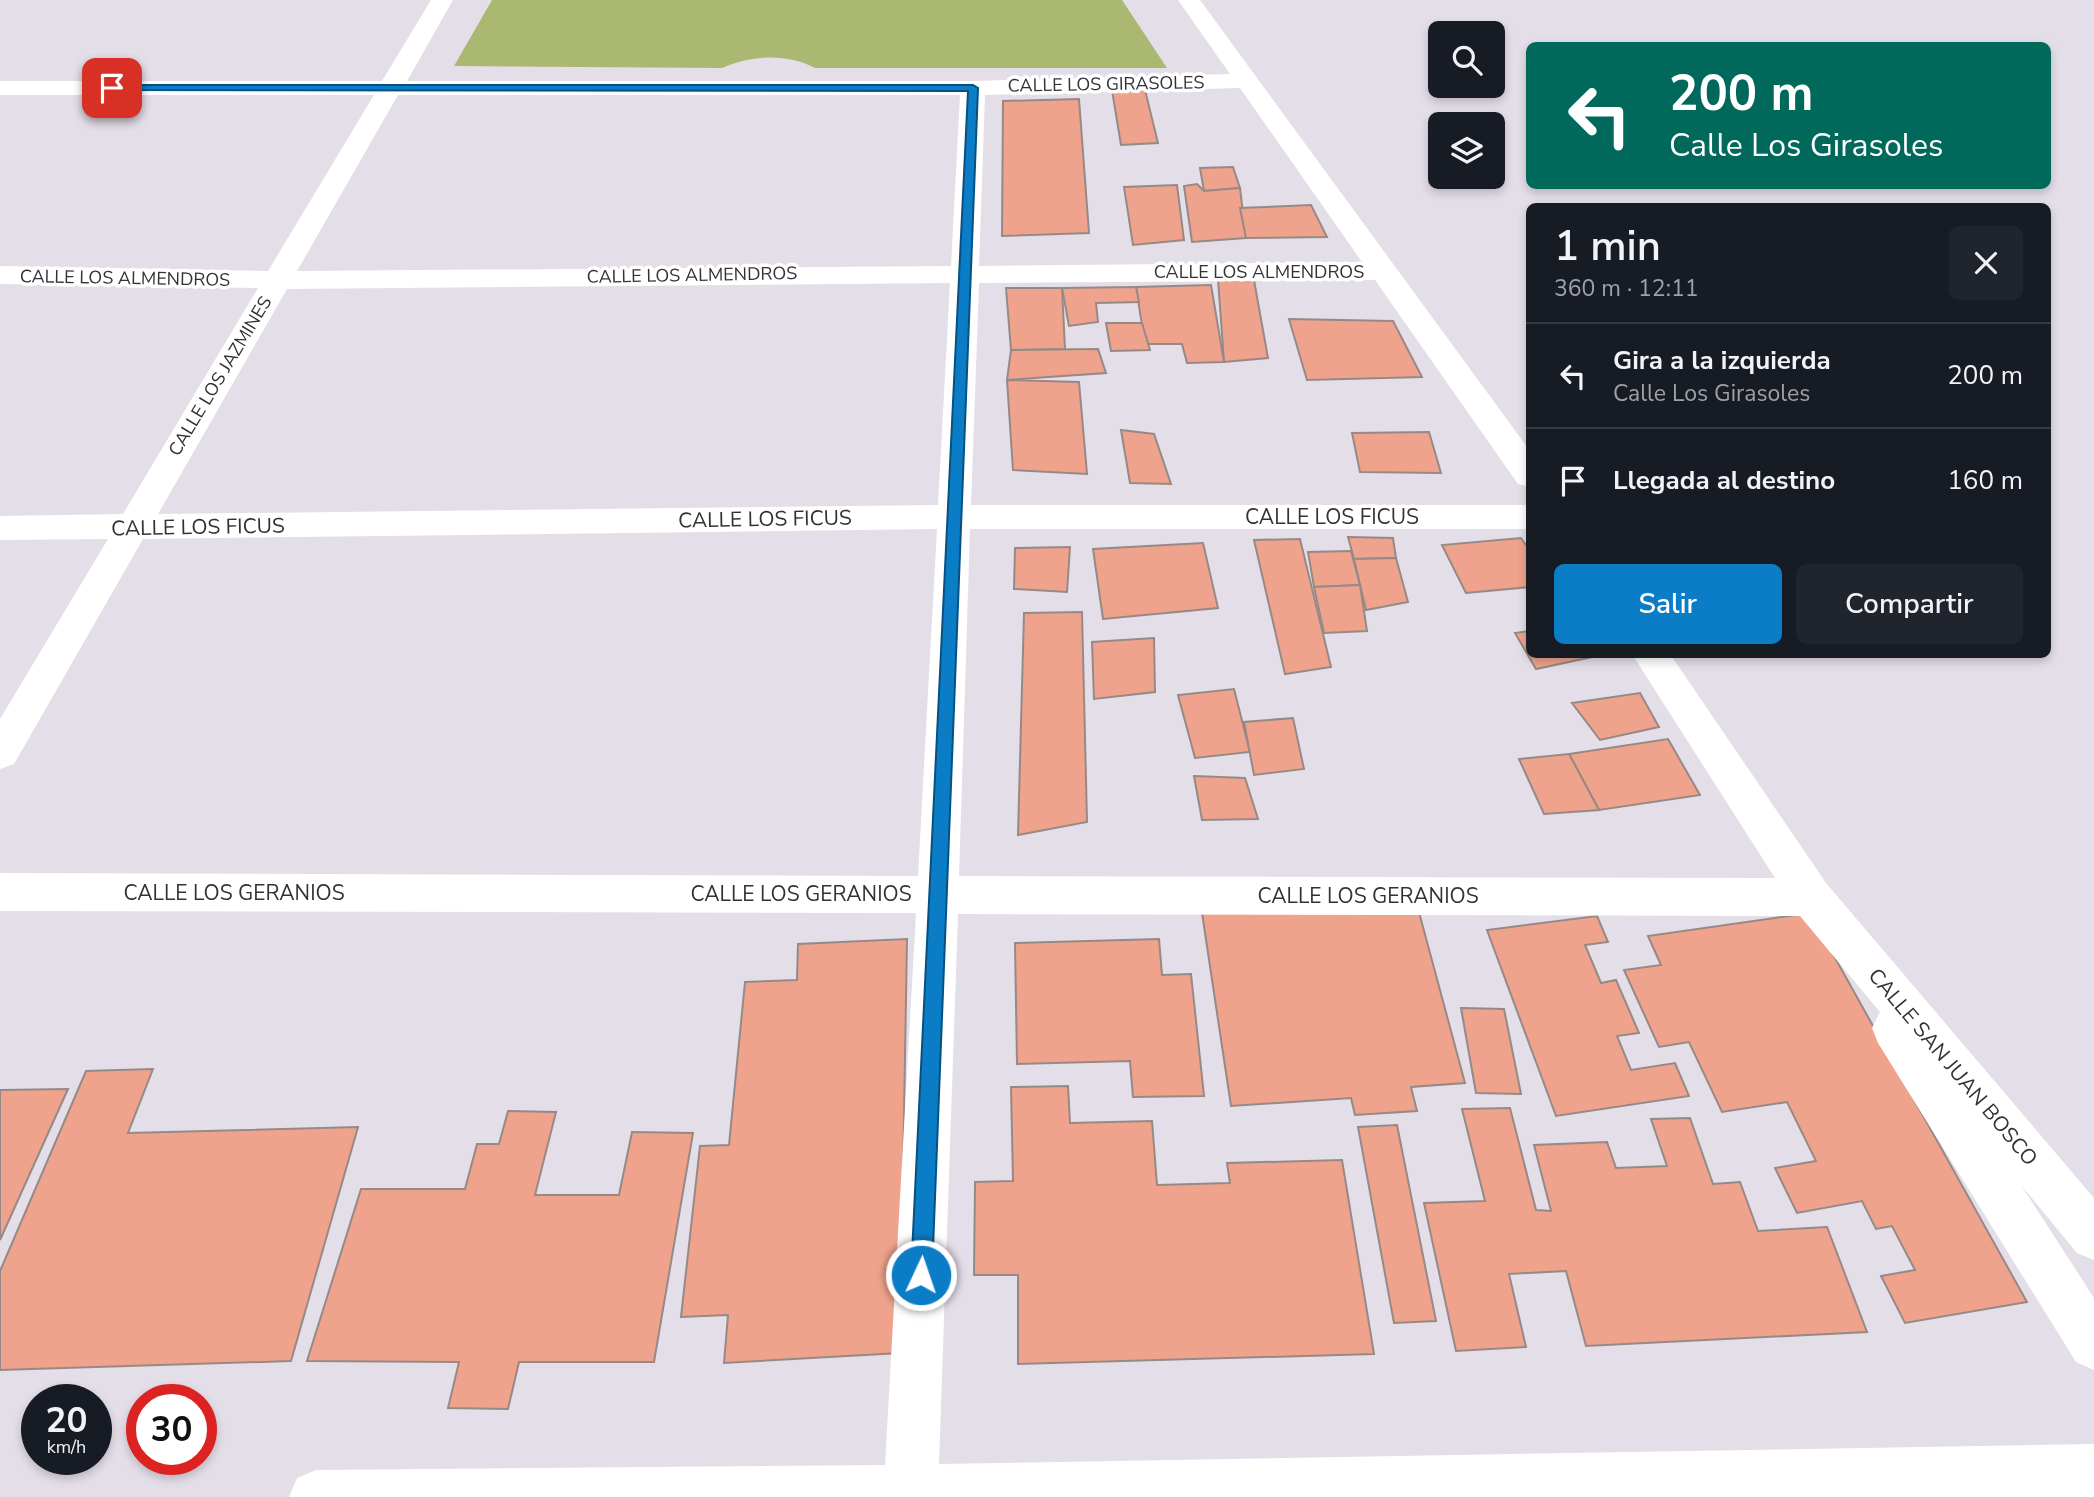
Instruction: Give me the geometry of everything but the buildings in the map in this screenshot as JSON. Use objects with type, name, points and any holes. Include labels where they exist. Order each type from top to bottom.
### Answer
[{"type":"street","name":"CALLE LOS JAZMINES","points":[[0,753],[277,280],[392,90],[442,0]]},
{"type":"street","points":[[1189,0],[1526,471]]},
{"type":"street","name":"CALLE LOS GIRASOLES","points":[[0,88],[973,88],[1245,81]]},
{"type":"street","points":[[911,1494],[973,88]]},
{"type":"street","name":"CALLE LOS ALMENDROS","points":[[0,275],[277,280],[965,272],[1385,271]]},
{"type":"street","name":"CALLE LOS FICUS","points":[[0,528],[954,517],[1526,517]]},
{"type":"street","points":[[1653,658],[1812,897],[2094,1344]]},
{"type":"street","name":"CALLE LOS GERANIOS","points":[[0,892],[1812,897]]},
{"type":"street","name":"CALLE SAN JUAN BOSCO","points":[[1812,897],[2094,1236]]},
{"type":"street","points":[[316,1497],[911,1494],[2094,1471]]},
{"type":"green space","points":[[492,0],[1122,0],[1167,68],[815,68],[793,60],[769,57],[745,60],[722,68],[454,66]]},
{"type":"route","points":[[112,88],[973,88],[921,1275]]}]
